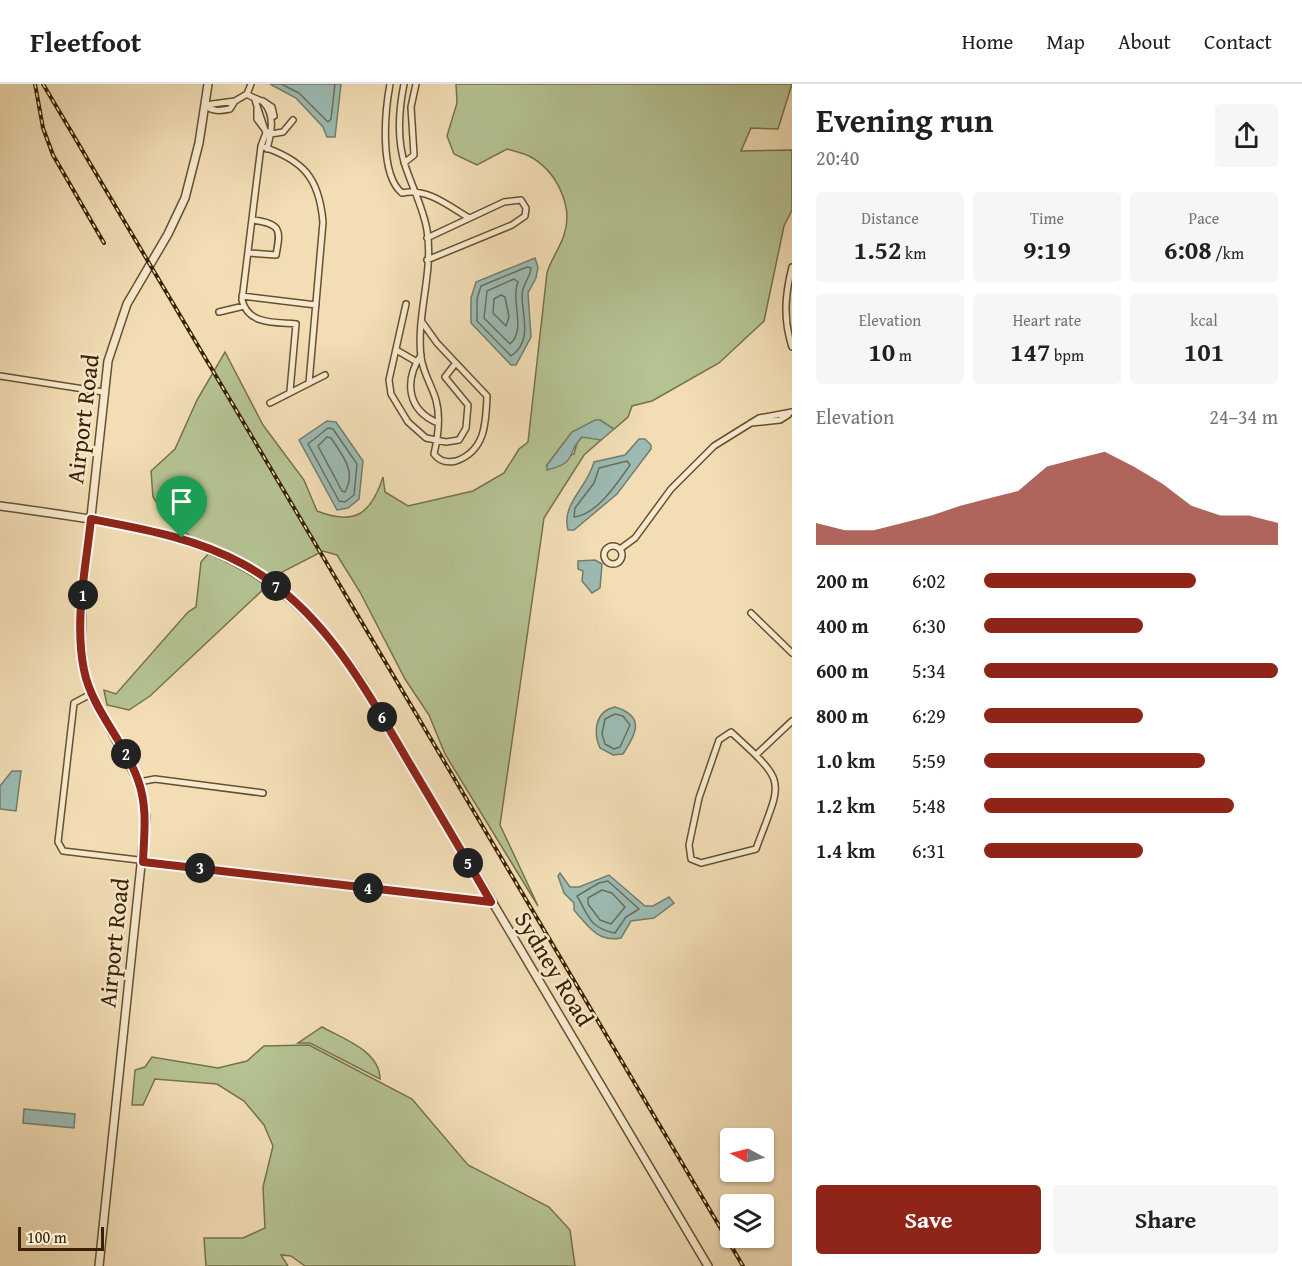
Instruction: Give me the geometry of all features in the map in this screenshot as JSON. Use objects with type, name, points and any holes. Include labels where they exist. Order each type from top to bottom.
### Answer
[{"type":"street","name":"Airport Road","points":[[99,1266],[146,817],[139,782],[91,694],[84,670],[81,641],[91,519],[108,361],[127,304],[185,198],[193,173],[208,84]]},
{"type":"street","points":[[205,105],[211,110],[230,109],[235,101],[247,94],[251,84]]},
{"type":"street","points":[[390,84],[385,116],[389,169],[397,189],[402,193],[416,192],[432,196],[469,218]]},
{"type":"street","points":[[404,84],[399,107],[404,163],[416,192],[427,237],[427,260],[422,322],[421,355],[428,384],[436,400],[438,423],[434,454],[436,458],[452,462],[470,455],[479,447],[484,428],[487,396],[429,335],[422,322]]},
{"type":"street","points":[[404,163],[414,155],[416,148],[411,107],[417,84]]},
{"type":"street","points":[[247,94],[257,102],[270,132]]},
{"type":"street","points":[[257,102],[268,103],[272,107],[275,123],[264,147],[242,296],[244,306],[252,316],[261,321],[296,324],[290,391]]},
{"type":"street","points":[[270,132],[283,132],[293,120]]},
{"type":"street","points":[[264,147],[302,166],[321,202],[324,222],[309,383]]},
{"type":"street","points":[[427,237],[504,202],[521,200],[526,208],[525,216],[512,225],[427,260]]},
{"type":"street","points":[[249,253],[276,255],[279,238],[278,228],[272,223],[254,220]]},
{"type":"street","points":[[792,267],[785,299],[785,323],[792,347]]},
{"type":"street","points":[[242,296],[316,305]]},
{"type":"street","points":[[406,304],[398,351],[390,380],[391,394],[408,422],[426,438],[437,441],[459,440],[466,428],[468,405],[445,377],[455,364]]},
{"type":"street","points":[[219,312],[244,306]]},
{"type":"street","points":[[398,351],[417,362]]},
{"type":"street","points":[[421,355],[409,385],[415,404],[424,417],[438,423]]},
{"type":"street","points":[[270,403],[325,375]]},
{"type":"street","points":[[0,376],[103,392]]},
{"type":"street","points":[[620,549],[635,538],[671,489],[714,446],[759,418],[792,412]]},
{"type":"street","name":"Sydney Road","points":[[0,506],[91,519],[182,538],[213,549],[244,564],[296,603],[326,633],[362,682],[708,1266]]},
{"type":"street","points":[[751,613],[792,653]]},
{"type":"street","points":[[91,694],[74,703],[58,842],[63,851],[491,902]]},
{"type":"street","points":[[756,755],[792,721]]},
{"type":"street","points":[[731,732],[756,755],[773,772],[778,790],[756,849],[701,863],[691,859],[689,845],[699,798],[719,740],[731,732]]},
{"type":"street","points":[[139,782],[155,779],[263,793]]},
{"type":"green space","points":[[456,84],[792,84],[778,129],[751,128],[741,151],[792,150],[792,210],[784,226],[764,321],[719,363],[652,401],[632,406],[628,417],[614,429],[600,420],[572,432],[547,465],[574,454],[577,443],[582,437],[602,439],[584,455],[544,518],[500,825],[538,906],[445,754],[429,715],[405,679],[360,592],[337,555],[323,551],[282,572],[274,580],[246,562],[195,540],[165,516],[153,497],[151,471],[175,449],[197,400],[225,352],[263,425],[304,480],[317,511],[330,515],[351,517],[360,514],[373,500],[383,477],[385,492],[408,506],[473,491],[504,473],[519,449],[528,442],[547,273],[564,235],[567,212],[555,180],[539,162],[529,156],[507,149],[477,165],[454,154],[447,136],[457,103]]},
{"type":"green space","points":[[210,552],[269,584],[150,696],[129,710],[107,705],[104,690],[116,694],[188,612],[196,607],[201,562]]},
{"type":"green space","points":[[322,1027],[367,1053],[378,1069],[380,1079],[310,1043],[298,1043]]},
{"type":"green space","points":[[309,1045],[412,1099],[468,1165],[549,1207],[570,1230],[575,1266],[305,1266],[291,1256],[281,1255],[288,1266],[206,1266],[204,1238],[243,1238],[265,1228],[263,1187],[273,1146],[264,1125],[244,1101],[217,1084],[155,1079],[143,1105],[132,1105],[135,1070],[145,1067],[152,1057],[218,1068],[247,1061],[264,1046]]},
{"type":"water","points":[[270,84],[341,84],[335,137],[327,137],[323,127],[296,98]]},
{"type":"water","points":[[535,258],[538,267],[536,278],[528,293],[531,337],[516,365],[511,365],[471,323],[471,298],[476,282]]},
{"type":"water","points":[[595,420],[600,420],[614,429],[601,440],[582,437],[568,461],[547,470],[547,465],[572,432]]},
{"type":"water","points":[[327,421],[336,422],[363,461],[359,499],[348,508],[337,510],[299,440]]},
{"type":"water","points":[[639,439],[645,439],[651,445],[651,449],[617,494],[574,530],[568,530],[567,520],[571,504],[591,472],[594,462],[625,455]]},
{"type":"water","points":[[595,560],[602,564],[600,588],[592,593],[582,581],[583,571],[578,569],[578,561]]},
{"type":"water","points":[[615,707],[631,715],[636,726],[632,739],[623,754],[613,755],[600,748],[596,729],[603,713]]},
{"type":"water","points":[[12,771],[21,771],[16,811],[0,809],[0,786]]},
{"type":"water","points":[[560,873],[570,887],[579,887],[609,875],[645,906],[653,906],[669,897],[674,903],[654,918],[631,921],[621,938],[606,938],[594,932],[574,910],[574,903],[564,893],[558,876]]},
{"type":"water","points":[[24,1109],[75,1114],[74,1128],[23,1123]]},
{"type":"railway","points":[[35,84],[43,128],[53,155],[104,243]]},
{"type":"railway","points":[[43,84],[743,1266]]},
{"type":"route","points":[[91,519],[182,538],[213,549],[244,564],[271,582],[320,626],[362,682],[491,902],[143,862],[146,817],[139,782],[91,694],[84,670],[81,641],[82,599],[91,519]]}]
